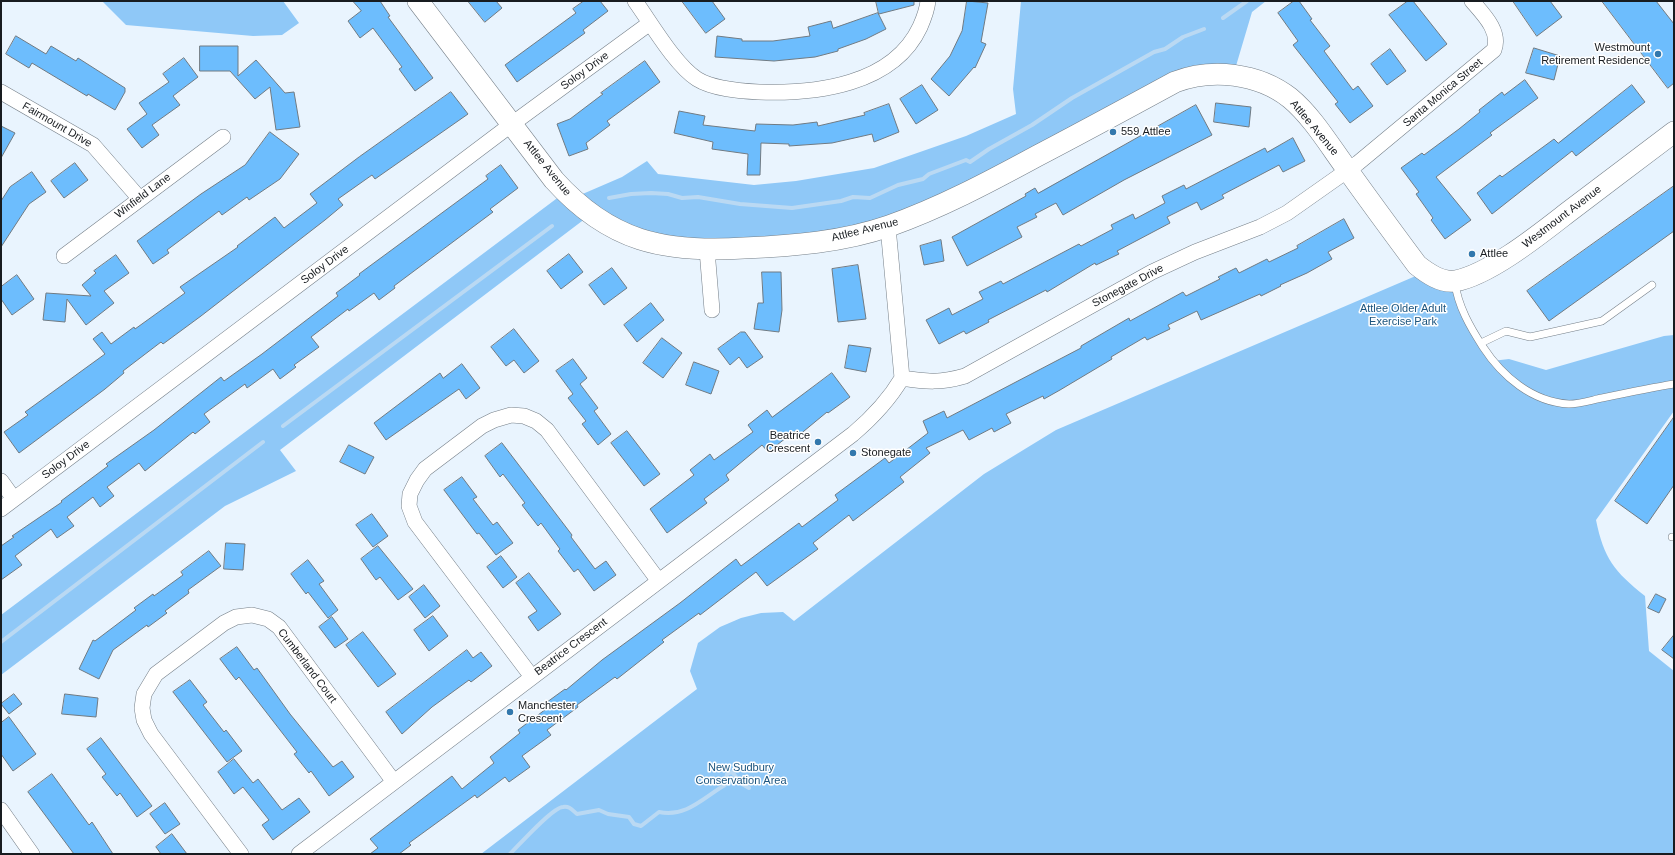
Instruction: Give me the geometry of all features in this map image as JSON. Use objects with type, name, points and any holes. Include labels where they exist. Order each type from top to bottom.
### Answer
[{"type":"street","name":"Attlee Avenue","points":[[418,1],[558,185],[581,208],[614,228],[648,242],[673,247],[707,250],[800,244],[855,235],[888,227],[969,192],[1175,82],[1197,75],[1234,75],[1253,79],[1273,88],[1290,99],[1305,114],[1348,171]]},
{"type":"street","points":[[635,1],[685,69],[698,80],[713,85],[748,91],[798,91],[845,84],[892,62],[903,54],[913,40],[926,15],[928,1]]},
{"type":"street","name":"Santa Monica Street","points":[[1348,171],[1494,50],[1497,43],[1492,27],[1472,1]]},
{"type":"street","name":"Soloy Drive","points":[[1,509],[512,124],[650,23]]},
{"type":"street","name":"Fairmount Drive","points":[[1,92],[93,145],[140,199]]},
{"type":"street","name":"Westmount Avenue","points":[[1454,281],[1470,276],[1496,263],[1527,244],[1674,132]]},
{"type":"street","name":"Winfield Lane","points":[[64,256],[223,137]]},
{"type":"street","points":[[1348,171],[1417,265],[1428,274],[1454,281]]},
{"type":"street","name":"Stonegate Drive","points":[[902,378],[946,382],[965,376],[1152,272],[1194,252],[1260,227],[1288,213],[1348,171]]},
{"type":"street","points":[[888,227],[902,378]]},
{"type":"street","points":[[707,250],[712,310]]},
{"type":"street","name":"Beatrice Crescent","points":[[299,854],[658,580],[853,434],[884,405],[902,378]]},
{"type":"street","points":[[532,677],[415,522],[409,506],[410,494],[425,469],[482,426],[494,420],[511,415],[524,416],[536,421],[546,430],[658,580]]},
{"type":"street","points":[[1,481],[14,499]]},
{"type":"street","name":"Cumberland Court","points":[[241,854],[151,734],[144,720],[142,708],[144,694],[156,674],[224,623],[236,617],[252,615],[268,619],[279,627],[394,782]]},
{"type":"street","points":[[1,810],[32,854]]},
{"type":"lane","points":[[1454,281],[1457,299],[1481,343],[1494,363],[1512,380],[1526,390],[1558,402],[1570,404],[1674,384]]},
{"type":"lane","points":[[1481,343],[1506,331],[1530,337],[1602,321],[1652,285]]},
{"type":"green space","points":[[102,1],[283,1],[299,23],[282,35],[253,36],[126,25]]},
{"type":"green space","points":[[1021,1],[1266,1],[1252,12],[1233,76],[1211,76],[919,215],[706,251],[590,215],[280,450],[296,471],[225,506],[1,675],[1,615],[564,193],[571,199],[622,177],[647,161],[658,174],[754,185],[796,181],[874,168],[966,136],[1016,114],[1013,89]]},
{"type":"green space","points":[[1425,272],[1453,282],[1455,298],[1492,361],[1509,359],[1546,370],[1664,336],[1674,335],[1674,411],[1596,520],[1603,545],[1612,563],[1625,579],[1645,596],[1649,651],[1674,671],[1674,854],[481,854],[697,689],[690,671],[698,643],[720,627],[741,618],[761,613],[783,612],[794,621],[984,474],[1056,430]]},
{"type":"building","points":[[353,1],[380,1],[390,16],[388,17],[433,78],[415,91],[399,69],[402,67],[373,28],[360,38],[348,21],[361,11]]},
{"type":"building","points":[[468,1],[496,1],[502,8],[485,22]]},
{"type":"building","points":[[584,1],[600,1],[608,11],[583,30],[585,33],[517,82],[505,65],[576,13],[573,9]]},
{"type":"building","points":[[682,1],[712,1],[725,19],[706,33]]},
{"type":"building","points":[[876,1],[914,1],[914,5],[879,14]]},
{"type":"building","points":[[967,1],[988,3],[981,42],[986,44],[975,68],[974,67],[949,96],[931,79],[950,56],[962,31]]},
{"type":"building","points":[[1294,1],[1299,1],[1312,19],[1310,20],[1330,46],[1324,51],[1353,90],[1358,86],[1373,106],[1350,123],[1335,104],[1338,102],[1293,45],[1298,41],[1278,13]]},
{"type":"building","points":[[1408,1],[1413,1],[1447,44],[1426,61],[1389,15]]},
{"type":"building","points":[[1513,1],[1550,1],[1562,17],[1537,36]]},
{"type":"building","name":"Westmount Retirement Residence","points":[[1602,1],[1656,1],[1674,24],[1674,83],[1668,88]]},
{"type":"building","points":[[878,13],[886,29],[866,39],[838,49],[838,51],[815,57],[774,61],[715,57],[717,36],[742,39],[742,41],[773,41],[810,36],[808,27],[831,21],[833,28]]},
{"type":"building","points":[[16,36],[46,54],[51,46],[76,61],[78,58],[125,88],[125,92],[115,110],[88,94],[87,96],[32,63],[29,68],[6,54]]},
{"type":"building","points":[[200,46],[238,46],[238,76],[256,60],[285,93],[294,92],[300,127],[276,130],[270,87],[255,99],[230,71],[200,71]]},
{"type":"building","points":[[1534,48],[1560,56],[1554,80],[1526,73]]},
{"type":"building","points":[[1390,49],[1406,71],[1387,85],[1371,64]]},
{"type":"building","points":[[184,58],[198,77],[173,96],[180,105],[152,125],[159,135],[142,148],[127,129],[147,114],[139,103],[169,82],[163,74]]},
{"type":"building","points":[[645,61],[660,82],[607,121],[610,125],[586,143],[588,149],[569,156],[557,124],[570,119],[603,94],[601,93]]},
{"type":"building","points":[[1525,80],[1538,98],[1490,133],[1492,135],[1436,177],[1471,220],[1445,239],[1431,220],[1433,218],[1416,194],[1419,192],[1401,168],[1422,153],[1424,155],[1459,129],[1480,112],[1479,110],[1502,92],[1504,95]]},
{"type":"building","points":[[922,85],[938,110],[916,124],[900,99]]},
{"type":"building","points":[[1632,85],[1645,102],[1576,156],[1572,151],[1492,214],[1477,193],[1500,175],[1502,177],[1554,139],[1558,143]]},
{"type":"building","points":[[451,92],[468,114],[375,179],[372,175],[338,199],[343,205],[325,220],[201,316],[163,344],[161,342],[123,371],[124,373],[105,389],[19,453],[4,432],[28,415],[25,412],[105,354],[93,339],[102,332],[111,344],[134,327],[135,329],[185,293],[180,287],[238,247],[237,246],[275,217],[284,228],[317,203],[310,194],[359,157]]},
{"type":"building","points":[[1216,103],[1251,107],[1249,127],[1214,122]]},
{"type":"building","points":[[889,104],[899,132],[874,142],[872,134],[832,143],[789,146],[789,144],[761,143],[760,175],[747,175],[748,154],[712,149],[713,142],[674,133],[679,111],[705,116],[703,125],[755,131],[756,124],[793,125],[817,122],[818,126],[865,115],[864,113]]},
{"type":"building","points":[[1196,105],[1212,135],[1124,180],[1063,215],[1056,203],[1035,214],[1037,217],[1017,227],[1022,237],[967,266],[952,237],[1026,196],[1025,194],[1035,188],[1038,193]]},
{"type":"building","points":[[1,126],[15,133],[1,158]]},
{"type":"building","points":[[270,132],[299,154],[280,179],[249,200],[247,197],[222,215],[219,211],[167,250],[169,253],[153,264],[137,241],[201,194],[245,165]]},
{"type":"building","points":[[1293,138],[1305,161],[1283,172],[1279,165],[1222,195],[1224,198],[1201,210],[1197,202],[1167,217],[1170,223],[1117,251],[1119,254],[1096,265],[1095,263],[1047,292],[1046,290],[988,320],[989,322],[966,334],[964,331],[939,344],[926,320],[949,308],[952,315],[983,299],[979,292],[1001,281],[1003,284],[1079,244],[1081,246],[1113,229],[1111,225],[1133,214],[1135,219],[1165,203],[1162,196],[1184,185],[1186,189],[1265,148],[1267,152]]},
{"type":"building","points":[[75,163],[88,180],[64,198],[51,181]]},
{"type":"building","points":[[501,165],[518,188],[490,209],[493,212],[394,286],[395,288],[379,300],[374,293],[349,311],[348,309],[311,337],[319,347],[294,365],[296,367],[280,379],[273,369],[247,388],[245,384],[204,414],[210,422],[195,434],[193,432],[145,471],[139,463],[107,487],[114,496],[100,507],[93,497],[67,517],[74,526],[57,538],[51,529],[15,556],[22,565],[1,580],[1,546],[14,537],[12,536],[62,502],[61,501],[108,466],[106,464],[154,430],[221,377],[224,381],[262,354],[338,296],[336,293],[360,275],[359,274],[488,179],[486,176]]},
{"type":"building","points":[[32,172],[46,192],[29,204],[1,247],[1,201],[10,187]]},
{"type":"building","points":[[1674,186],[1674,231],[1549,321],[1527,291]]},
{"type":"building","points":[[1344,219],[1354,238],[1328,252],[1332,259],[1307,273],[1280,285],[1281,286],[1261,296],[1260,294],[1201,320],[1197,311],[1168,325],[1170,329],[1147,340],[1145,337],[1111,357],[1112,359],[1044,399],[1043,396],[1006,414],[1011,423],[994,432],[992,428],[969,440],[963,430],[926,448],[930,453],[900,477],[904,482],[853,521],[849,515],[813,543],[818,549],[767,586],[756,572],[700,615],[699,613],[662,640],[664,642],[617,679],[615,677],[577,705],[578,707],[547,730],[551,735],[522,756],[530,767],[509,782],[505,777],[477,798],[475,795],[409,843],[411,845],[399,854],[370,854],[378,848],[370,839],[452,776],[462,789],[494,763],[490,757],[520,733],[518,730],[546,709],[543,705],[565,689],[566,690],[602,660],[680,603],[736,559],[741,566],[799,523],[802,527],[838,500],[835,495],[885,458],[889,463],[928,433],[923,421],[944,411],[947,418],[1081,348],[1081,346],[1129,318],[1130,321],[1183,292],[1186,296],[1220,279],[1218,277],[1236,268],[1239,273],[1267,259],[1269,262],[1298,248],[1297,246]]},
{"type":"building","points":[[941,240],[944,261],[924,265],[920,246]]},
{"type":"building","points":[[569,254],[583,272],[561,289],[547,271]]},
{"type":"building","points":[[116,255],[129,273],[104,291],[114,303],[86,325],[67,299],[65,322],[43,320],[46,293],[91,296],[82,285],[96,273],[94,271]]},
{"type":"building","points":[[858,265],[866,319],[838,322],[832,269]]},
{"type":"building","points":[[612,268],[627,288],[604,305],[589,285]]},
{"type":"building","points":[[762,272],[781,272],[782,310],[779,332],[754,329],[758,303],[763,303]]},
{"type":"building","points":[[17,275],[34,299],[12,315],[1,299],[1,287]]},
{"type":"building","points":[[651,303],[664,320],[637,342],[624,325]]},
{"type":"building","points":[[514,329],[539,361],[524,373],[514,360],[506,366],[491,347]]},
{"type":"building","points":[[741,332],[745,332],[763,357],[747,368],[739,357],[730,365],[718,349]]},
{"type":"building","points":[[662,338],[682,353],[663,378],[643,363]]},
{"type":"building","points":[[849,345],[871,348],[866,372],[845,368]]},
{"type":"building","points":[[573,359],[587,378],[580,384],[598,408],[594,411],[611,434],[598,445],[582,424],[586,421],[568,398],[573,394],[556,371]]},
{"type":"building","points":[[694,362],[719,371],[711,394],[686,385]]},
{"type":"building","points":[[462,364],[480,388],[466,399],[459,389],[386,440],[374,423],[440,373],[443,378]]},
{"type":"building","points":[[832,373],[850,397],[828,413],[827,412],[798,436],[795,431],[768,452],[762,445],[726,475],[729,480],[704,499],[707,503],[667,533],[650,509],[694,475],[690,470],[710,454],[714,460],[753,432],[748,425],[767,410],[772,417]]},
{"type":"building","points":[[1674,417],[1674,485],[1647,524],[1615,501]]},
{"type":"building","points":[[627,431],[660,474],[644,486],[611,443]]},
{"type":"building","points":[[502,443],[572,535],[571,537],[595,569],[606,561],[616,575],[594,591],[578,569],[574,572],[558,551],[560,549],[541,523],[538,526],[522,505],[525,503],[503,474],[500,477],[485,456]]},
{"type":"building","points":[[349,445],[374,457],[365,474],[340,462]]},
{"type":"building","points":[[462,477],[477,497],[473,499],[493,525],[497,522],[513,543],[496,555],[479,533],[477,534],[444,490]]},
{"type":"building","points":[[372,514],[388,536],[373,547],[356,525]]},
{"type":"building","points":[[226,543],[245,544],[243,570],[224,569]]},
{"type":"building","points":[[378,546],[413,589],[398,600],[380,577],[376,580],[361,559]]},
{"type":"building","points":[[209,551],[221,566],[188,590],[189,593],[165,611],[167,613],[148,627],[147,625],[113,650],[99,679],[79,669],[93,640],[95,641],[136,610],[134,608],[153,594],[154,596],[183,575],[181,572]]},
{"type":"building","points":[[501,556],[517,577],[503,588],[487,567]]},
{"type":"building","points":[[308,560],[324,581],[319,584],[338,610],[328,618],[308,592],[306,594],[291,574]]},
{"type":"building","points":[[529,573],[561,614],[538,631],[528,617],[537,611],[516,583]]},
{"type":"building","points":[[424,585],[440,606],[425,618],[409,597]]},
{"type":"building","points":[[1656,594],[1666,599],[1659,613],[1648,608]]},
{"type":"building","points":[[433,616],[448,636],[429,651],[414,630]]},
{"type":"building","points":[[332,617],[348,639],[335,648],[319,627]]},
{"type":"building","points":[[363,632],[396,674],[378,687],[346,645]]},
{"type":"building","points":[[1674,635],[1674,659],[1662,650]]},
{"type":"building","points":[[237,647],[254,670],[257,668],[290,714],[333,767],[342,761],[354,777],[329,796],[311,771],[309,773],[294,754],[297,752],[239,677],[236,680],[220,659]]},
{"type":"building","points":[[467,650],[473,658],[481,652],[492,666],[471,682],[469,680],[432,707],[402,734],[386,712]]},
{"type":"building","points":[[190,680],[207,702],[203,705],[224,732],[226,730],[242,751],[227,762],[173,692]]},
{"type":"building","points":[[14,694],[22,704],[9,714],[1,704]]},
{"type":"building","points":[[65,694],[98,698],[96,717],[62,714]]},
{"type":"building","points":[[9,717],[36,754],[13,771],[1,754],[1,723]]},
{"type":"building","points":[[101,738],[152,806],[137,817],[120,793],[117,796],[102,777],[106,774],[87,749]]},
{"type":"building","points":[[234,759],[253,783],[258,779],[282,810],[299,798],[310,812],[273,840],[262,825],[269,820],[243,787],[234,794],[218,772]]},
{"type":"building","points":[[52,774],[89,825],[92,822],[113,854],[74,854],[28,792]]},
{"type":"building","points":[[165,803],[180,824],[165,834],[150,814]]},
{"type":"building","points":[[172,834],[187,854],[161,854],[156,847]]},
{"type":"waterway","points":[[1223,18],[1247,1]]},
{"type":"waterway","points":[[609,198],[631,194],[651,193],[668,194],[682,198],[698,197],[740,204],[792,208],[841,201],[853,197],[870,198],[898,185],[923,179],[929,174],[966,160],[970,162],[989,149],[1032,125],[1072,98],[1154,52],[1165,49],[1183,37],[1204,29]]},
{"type":"waterway","points":[[283,426],[552,226]]},
{"type":"waterway","points":[[1,642],[263,442]]},
{"type":"waterway","points":[[510,854],[544,819],[563,807],[569,808],[577,814],[599,810],[608,814],[629,817],[634,824],[641,826],[659,812],[678,812],[694,805],[725,785],[727,774],[732,772],[742,784],[749,788]]},
{"type":"place","name":"Westmount Retirement Residence","points":[[1658,54]]},
{"type":"place","name":"559 Attlee","points":[[1113,132]]},
{"type":"place","name":"Attlee","points":[[1472,254]]},
{"type":"place","name":"Beatrice Crescent","points":[[818,442]]},
{"type":"place","name":"Stonegate","points":[[853,453]]},
{"type":"place","name":"Manchester Crescent","points":[[510,712]]},
{"type":"park label","name":"Attlee Older Adult Exercise Park","points":[[1403,315]]},
{"type":"park label","name":"New Sudbury Conservation Area","points":[[741,774]]}]
